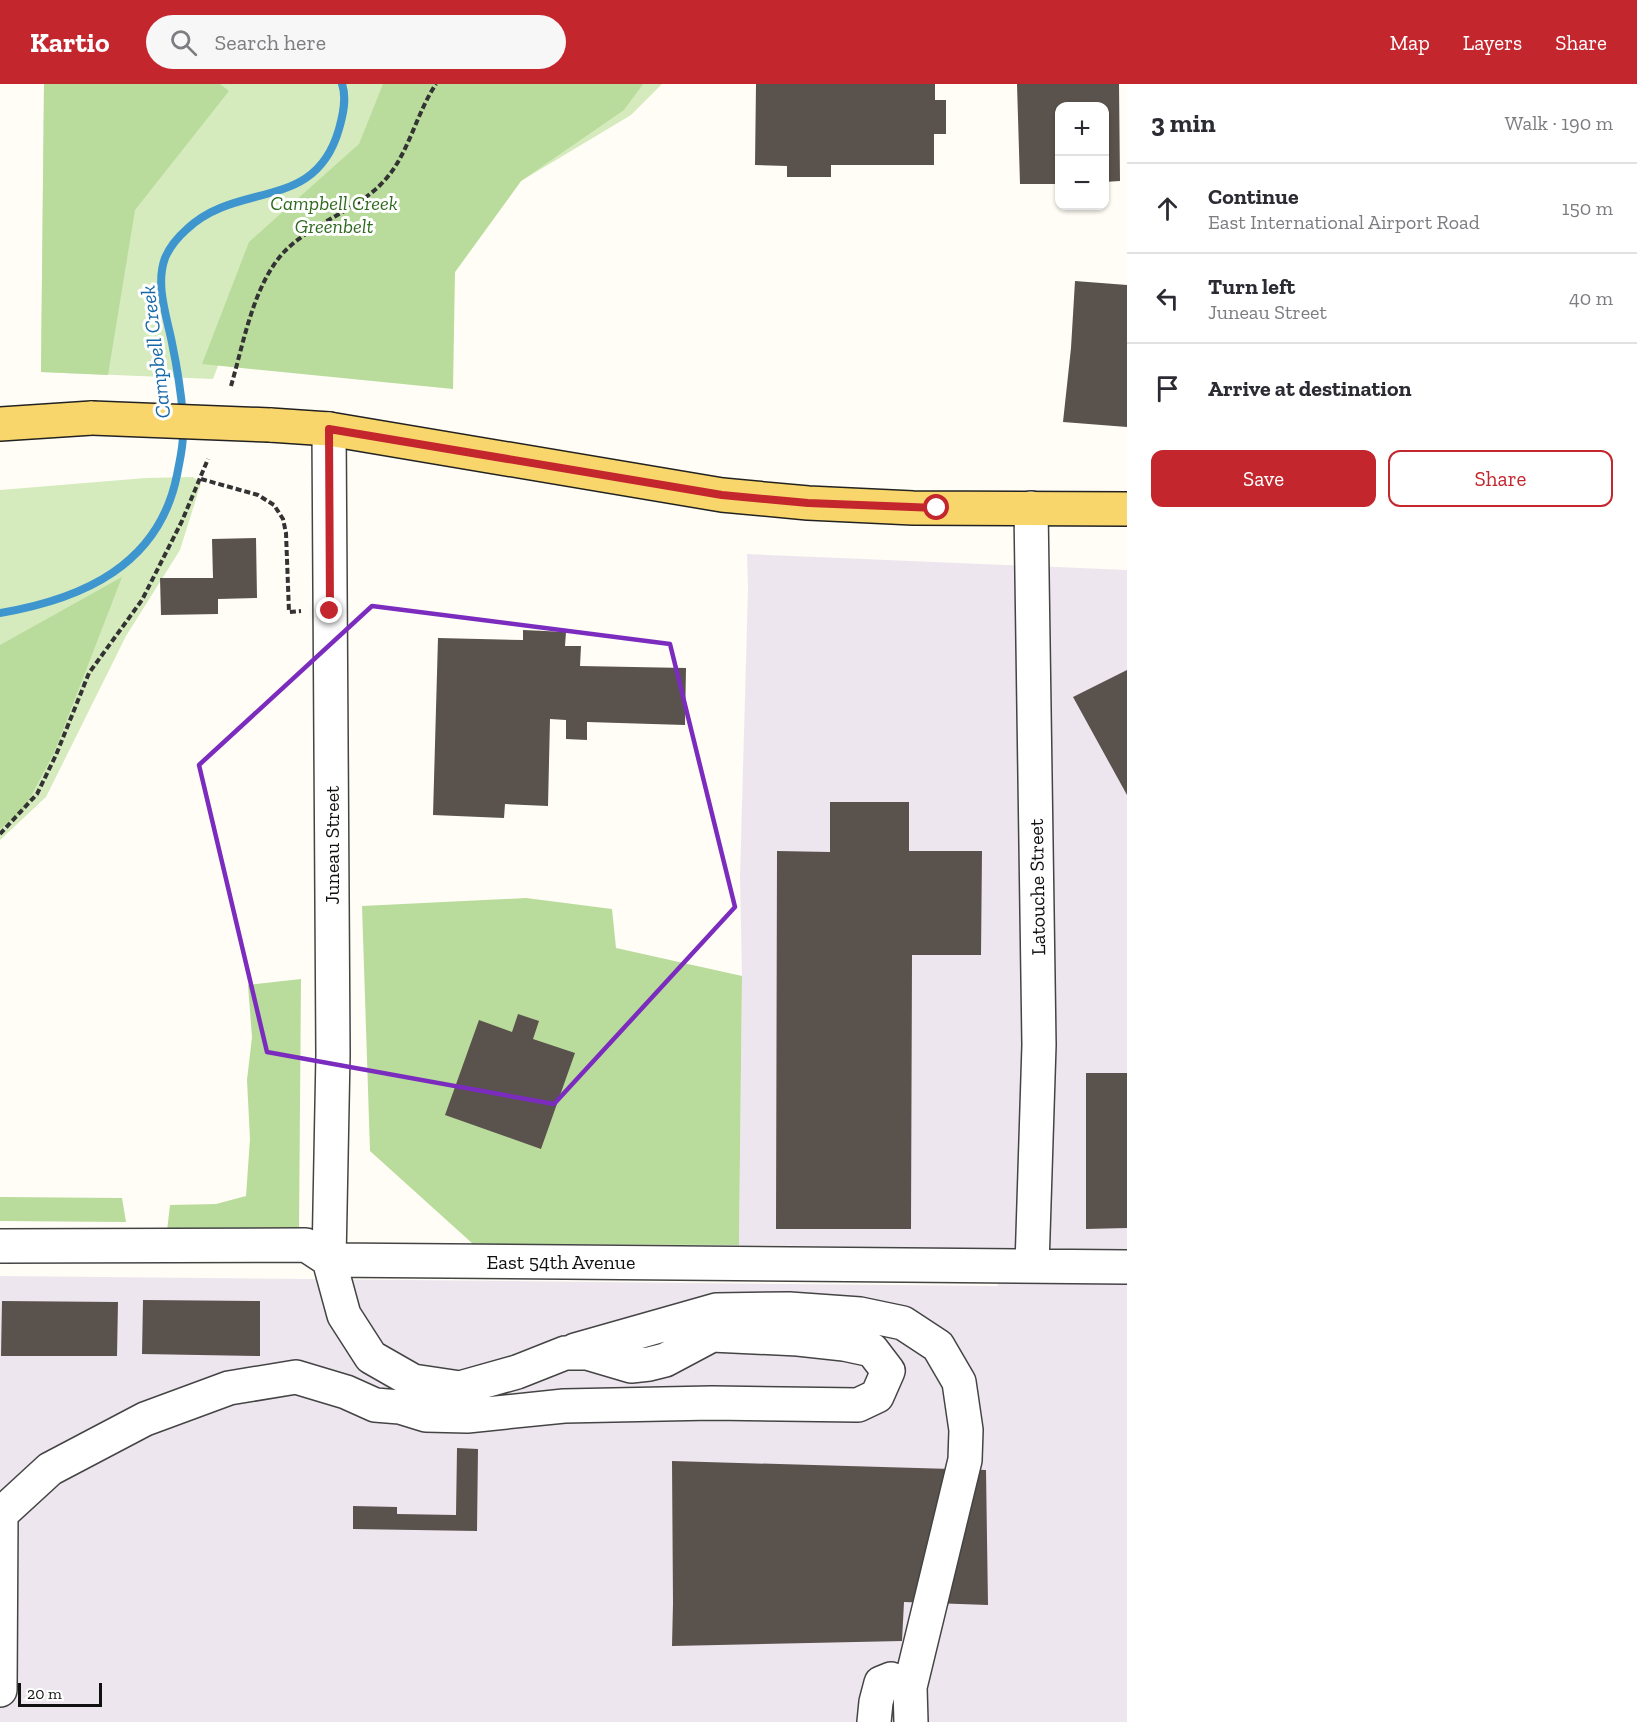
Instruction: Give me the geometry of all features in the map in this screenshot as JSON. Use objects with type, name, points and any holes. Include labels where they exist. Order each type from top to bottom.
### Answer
[{"type":"main road","points":[[0,424],[92,418],[329,429],[722,495],[808,503],[913,508],[1127,509]]},
{"type":"street","name":"Juneau Street","points":[[329,429],[333,1054],[329,1260],[344,1315],[371,1357],[413,1381],[460,1388],[517,1372],[565,1353],[716,1311],[789,1309],[861,1314],[903,1323],[938,1346],[959,1382],[966,1430],[965,1460],[910,1687],[911,1722]]},
{"type":"street","name":"Latouche Street","points":[[1031,508],[1040,1045],[1032,1266]]},
{"type":"street","name":"East 54th Avenue","points":[[0,1246],[306,1245],[329,1260],[1127,1267]]},
{"type":"street","points":[[0,1690],[1,1514],[50,1469],[145,1419],[229,1388],[296,1377],[345,1392],[375,1405],[400,1407],[426,1415],[467,1416],[564,1406],[712,1403],[858,1405],[877,1396],[888,1371],[872,1350],[844,1344],[798,1339],[712,1335],[665,1360],[631,1366],[587,1353],[565,1353]]},
{"type":"street","points":[[874,1722],[881,1683],[891,1679],[910,1687]]},
{"type":"path","points":[[231,386],[260,287],[271,267],[288,248],[359,203],[386,179],[408,143],[427,98],[436,84]]},
{"type":"path","points":[[0,834],[37,794],[56,755],[89,673],[142,600],[201,479],[208,459]]},
{"type":"path","points":[[201,479],[258,495],[274,505],[283,519],[286,533],[289,612],[330,611]]},
{"type":"highlighted area","points":[[372,606],[670,644],[735,907],[554,1104],[267,1052],[199,765]]},
{"type":"shaded area","points":[[747,554],[1127,570],[1127,1722],[0,1722],[0,1276],[998,1286],[989,1249],[739,1245],[742,976],[740,877]]},
{"type":"green space","name":"Campbell Creek Greenbelt","points":[[44,84],[662,84],[631,115],[521,181],[442,290],[240,308],[213,379],[41,372]]},
{"type":"green space","points":[[44,84],[220,84],[229,91],[135,210],[108,375],[41,372]]},
{"type":"green space","points":[[383,84],[643,84],[624,110],[521,181],[455,272],[453,389],[202,364],[249,242],[359,144]]},
{"type":"green space","points":[[193,477],[201,483],[180,550],[126,636],[46,797],[0,840],[0,490],[146,478]]},
{"type":"green space","points":[[122,577],[54,753],[23,811],[0,829],[0,645]]},
{"type":"green space","points":[[526,898],[612,909],[616,948],[742,976],[739,1245],[473,1244],[370,1151],[362,906]]},
{"type":"green space","points":[[301,979],[299,1229],[167,1231],[170,1205],[216,1204],[246,1196],[250,1139],[247,1080],[252,1037],[248,985]]},
{"type":"green space","points":[[0,1197],[122,1198],[126,1222],[0,1221]]},
{"type":"building","points":[[756,84],[935,84],[935,100],[946,100],[946,134],[934,134],[934,165],[831,165],[831,177],[787,177],[787,166],[755,165]]},
{"type":"building","points":[[1017,84],[1119,84],[1120,181],[1109,182],[1109,102],[1055,102],[1055,184],[1020,184]]},
{"type":"building","points":[[1075,281],[1127,285],[1127,427],[1063,422]]},
{"type":"building","points":[[256,538],[257,598],[218,599],[218,614],[161,615],[160,578],[213,578],[212,539]]},
{"type":"building","points":[[523,630],[566,632],[565,646],[581,646],[580,666],[686,668],[685,725],[587,722],[587,740],[566,739],[566,720],[550,719],[548,806],[505,804],[504,818],[433,815],[438,638],[523,640]]},
{"type":"building","points":[[1127,670],[1127,795],[1073,697]]},
{"type":"building","points":[[830,802],[909,802],[909,851],[982,851],[981,955],[912,955],[911,1229],[776,1229],[777,851],[830,852]]},
{"type":"building","points":[[518,1014],[539,1021],[533,1039],[575,1053],[541,1149],[445,1115],[479,1020],[512,1032]]},
{"type":"building","points":[[1086,1073],[1127,1073],[1127,1228],[1086,1229]]},
{"type":"building","points":[[143,1300],[260,1301],[260,1356],[142,1354]]},
{"type":"building","points":[[2,1301],[118,1302],[117,1356],[1,1356]]},
{"type":"building","points":[[457,1448],[478,1449],[477,1531],[353,1529],[353,1506],[397,1507],[397,1514],[456,1515]]},
{"type":"building","points":[[672,1461],[986,1470],[988,1605],[904,1602],[902,1641],[672,1646]]},
{"type":"waterway","name":"Campbell Creek","points":[[183,416],[162,290],[162,268],[165,258],[174,242],[207,214],[294,185],[312,173],[328,155],[339,129],[344,101],[342,84]]},
{"type":"waterway","name":"Campbell Creek","points":[[0,613],[31,607],[88,587],[135,555],[153,533],[168,506],[177,475],[183,429]]},
{"type":"route","points":[[330,611],[329,429],[722,495],[808,503],[937,508]]}]
